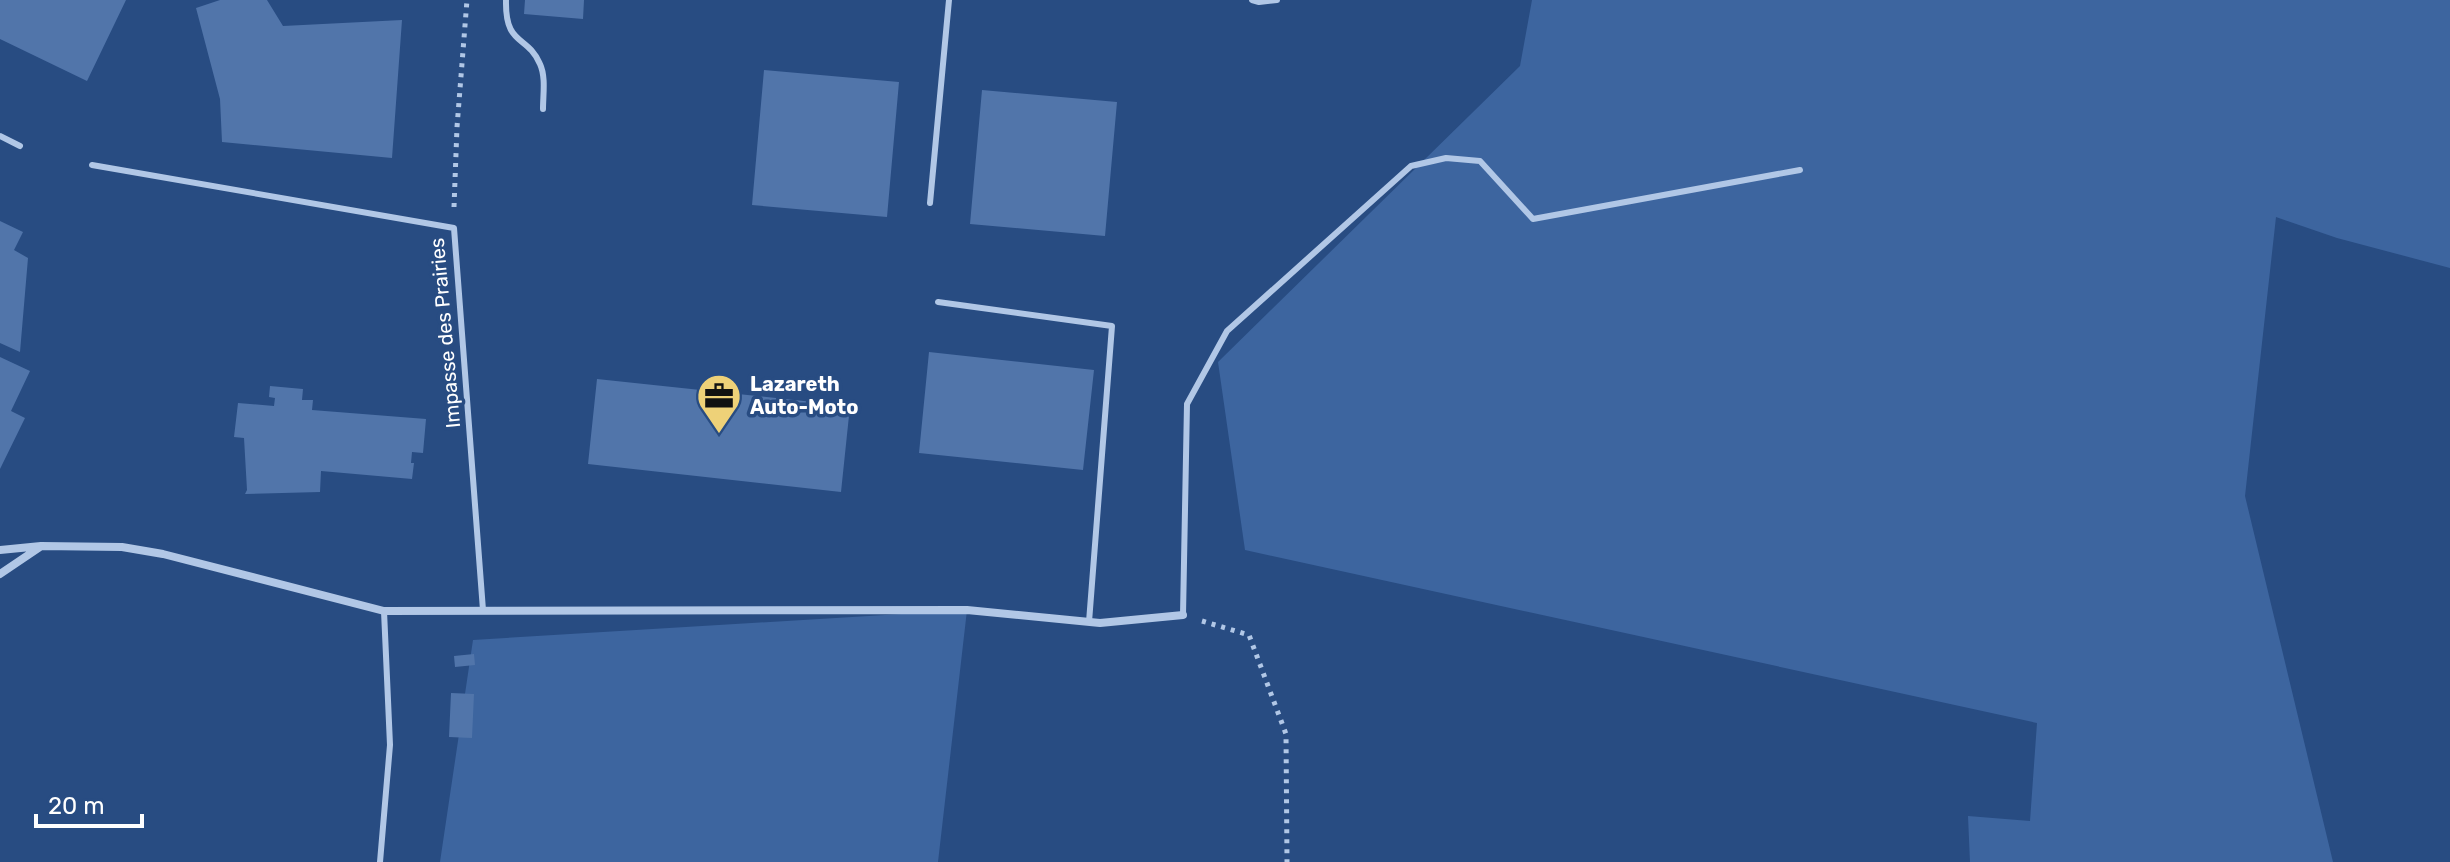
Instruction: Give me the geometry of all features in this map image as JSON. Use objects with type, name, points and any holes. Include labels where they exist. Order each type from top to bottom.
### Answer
[{"type":"street","points":[[0,550],[41,546],[122,547],[163,554],[384,611],[967,610],[1100,623],[1183,615]]},
{"type":"street","points":[[0,574],[41,546]]},
{"type":"lane","points":[[506,0],[507,22],[512,35],[534,53],[542,67],[543,109]]},
{"type":"lane","points":[[930,203],[949,0]]},
{"type":"lane","points":[[1252,0],[1277,0]]},
{"type":"lane","points":[[0,136],[20,146]]},
{"type":"lane","points":[[1183,615],[1187,404],[1227,331],[1411,166],[1446,158],[1480,161],[1533,219],[1800,170]]},
{"type":"lane","name":"Impasse des Prairies","points":[[92,165],[454,228],[483,610]]},
{"type":"lane","points":[[938,302],[1112,326],[1089,622]]},
{"type":"lane","points":[[380,862],[390,745],[384,611]]},
{"type":"path","points":[[454,228],[457,127],[467,0]]},
{"type":"path","points":[[1183,615],[1249,635],[1286,734],[1287,862]]},
{"type":"shaded area","points":[[1532,0],[2450,0],[2450,268],[2337,238],[2276,217],[2245,496],[2333,862],[1970,862],[1968,816],[2030,821],[2037,723],[1245,550],[1218,362],[1520,66]]},
{"type":"shaded area","points":[[967,610],[938,862],[440,862],[473,640]]},
{"type":"building","points":[[0,0],[126,0],[87,81],[0,39]]},
{"type":"building","points":[[220,0],[267,0],[283,26],[402,20],[392,158],[222,142],[220,99],[196,8]]},
{"type":"building","points":[[525,0],[584,0],[583,19],[524,14]]},
{"type":"building","points":[[764,70],[899,82],[887,217],[752,205]]},
{"type":"building","points":[[982,90],[1117,102],[1105,236],[970,224]]},
{"type":"building","points":[[0,221],[23,232],[14,250],[28,258],[20,352],[0,343]]},
{"type":"building","points":[[929,352],[1094,370],[1083,470],[919,453]]},
{"type":"building","points":[[0,357],[30,371],[11,411],[25,418],[0,469]]},
{"type":"building","name":"Lazareth Auto-Moto","points":[[597,379],[850,406],[841,492],[588,464]]},
{"type":"building","points":[[270,386],[303,389],[302,400],[313,400],[312,410],[426,419],[423,453],[412,452],[412,479],[321,471],[320,492],[245,494],[244,438],[234,437],[238,403],[274,406],[275,398],[269,397]]},
{"type":"building","points":[[474,654],[475,665],[455,667],[454,656]]},
{"type":"building","points":[[451,693],[474,694],[472,738],[449,737]]},
{"type":"place","name":"Lazareth Auto-Moto","points":[[719,435]]}]
